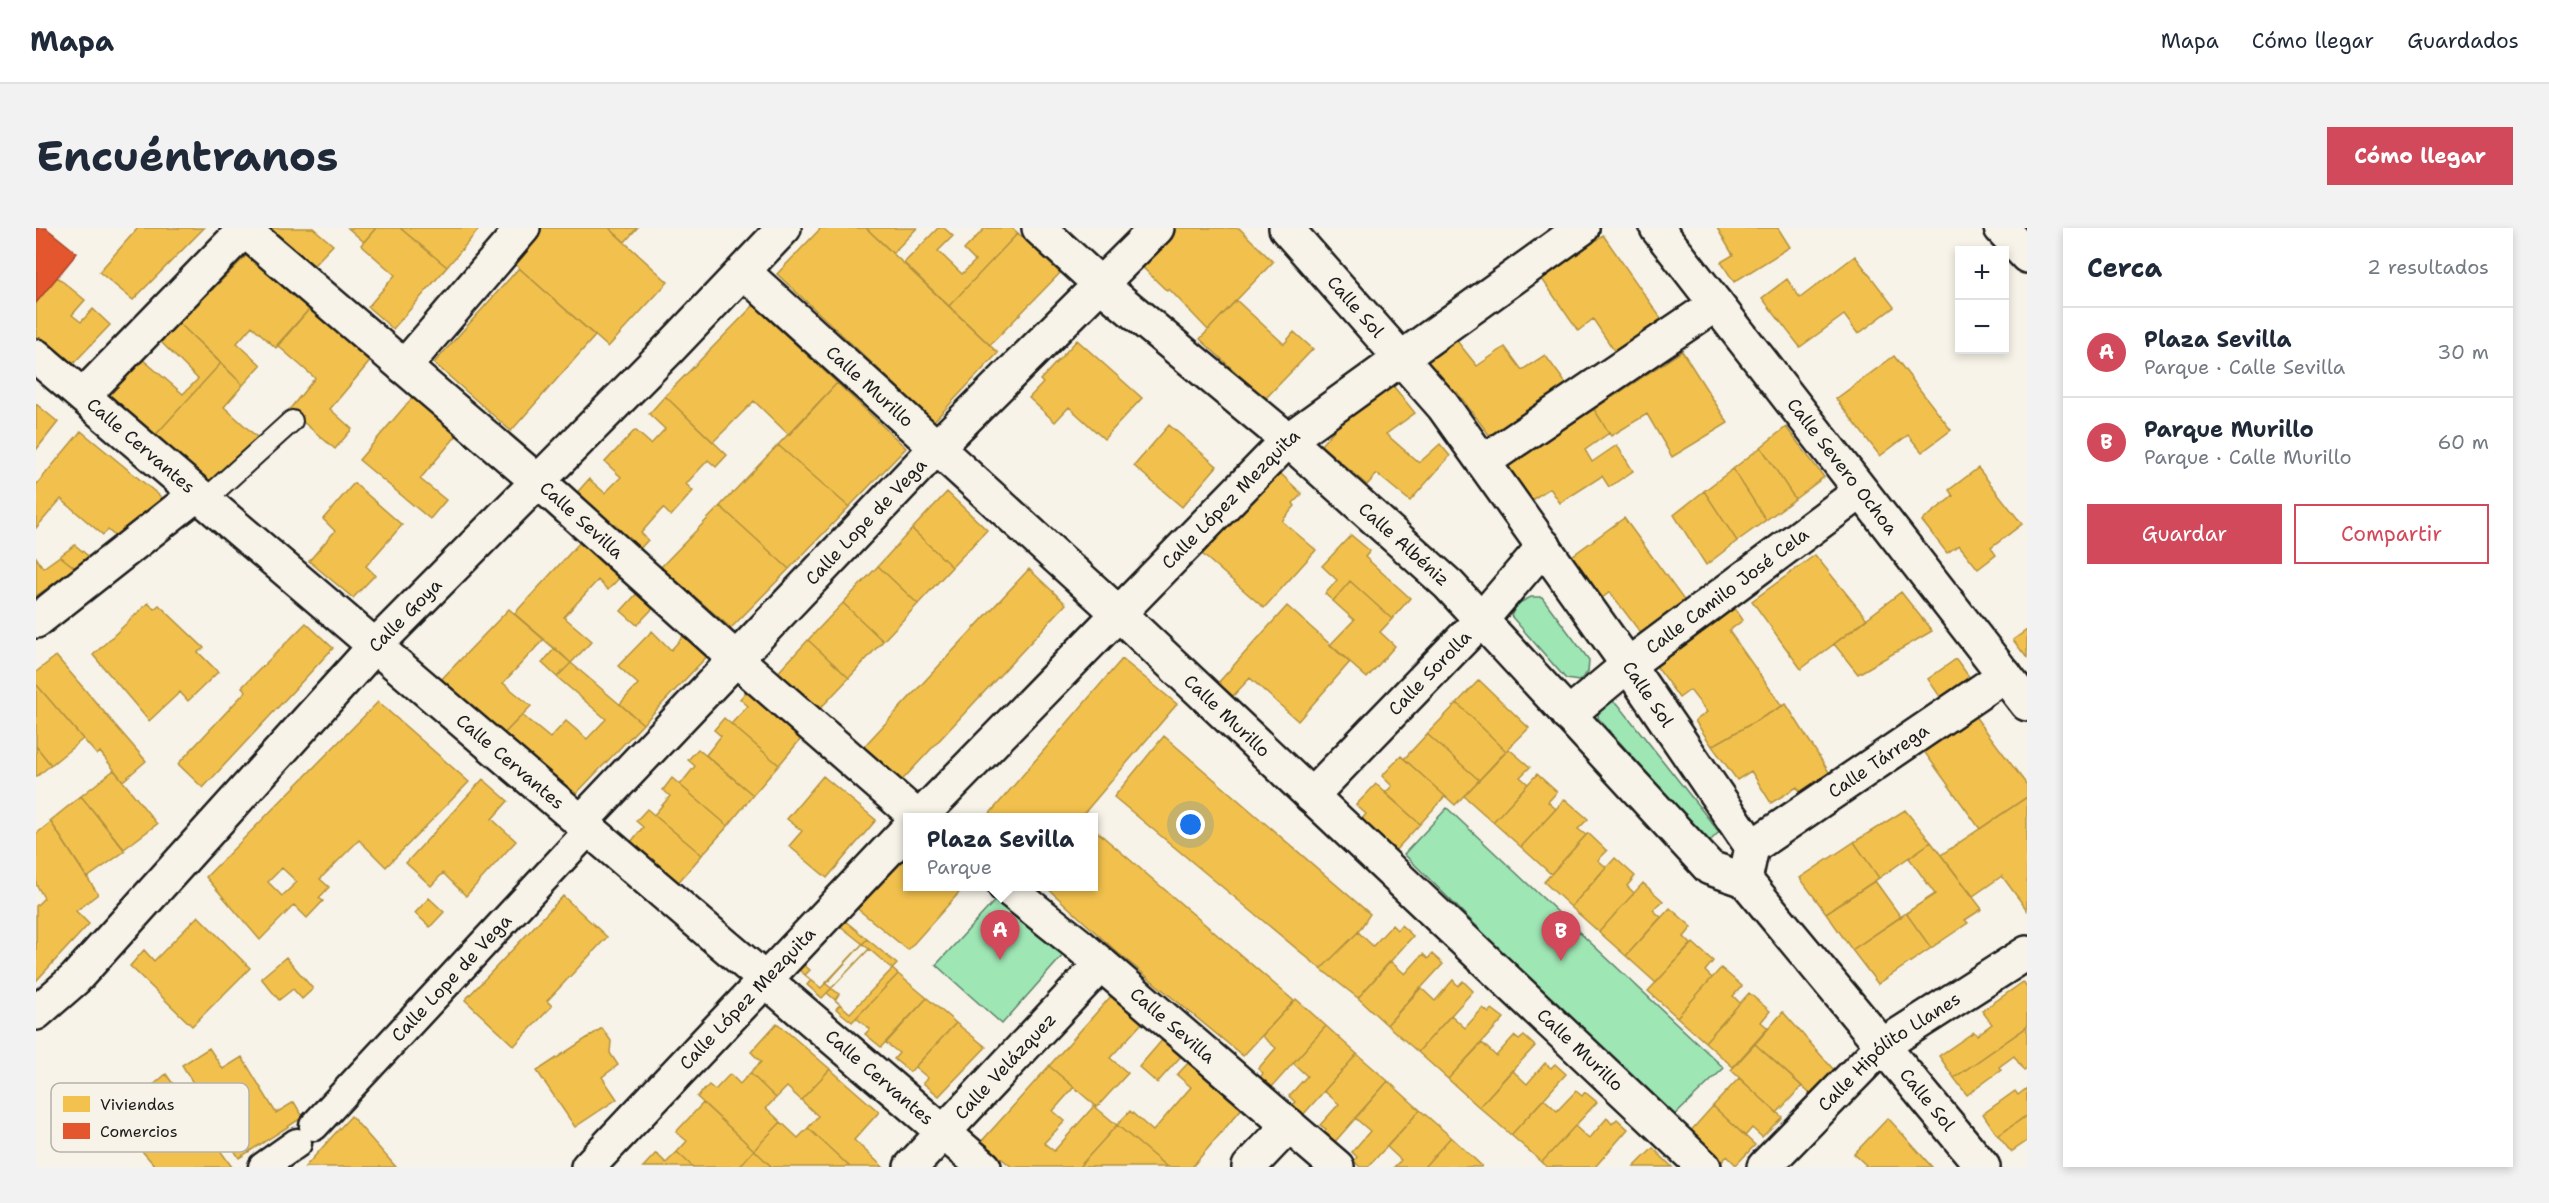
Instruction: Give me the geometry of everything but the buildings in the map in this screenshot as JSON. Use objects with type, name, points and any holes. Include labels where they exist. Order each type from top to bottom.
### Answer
[{"type":"street","points":[[404,367],[523,228]]},
{"type":"street","name":"Calle Goya","points":[[36,1013],[75,979],[375,646],[539,482],[784,228]]},
{"type":"street","name":"Calle Albéniz","points":[[1039,228],[1101,285],[1288,440],[1449,585],[1710,868],[1745,880]]},
{"type":"street","name":"Calle Lope de Vega","points":[[263,1167],[306,1135],[735,658],[937,447],[1157,228]]},
{"type":"street","name":"Calle Sol","points":[[1286,228],[1443,406],[1628,665],[1752,847]]},
{"type":"street","name":"Calle López Mezquita","points":[[923,813],[1117,612],[1288,440],[1400,357],[1582,228]]},
{"type":"street","name":"Calle Severo Ochoa","points":[[1657,228],[2027,704]]},
{"type":"street","points":[[2001,228],[2027,256]]},
{"type":"street","points":[[83,396],[244,229]]},
{"type":"street","name":"Calle Sevilla","points":[[244,229],[539,482],[912,813]]},
{"type":"street","name":"Calle Murillo","points":[[744,272],[1117,612],[1704,1167]]},
{"type":"street","points":[[1483,462],[1716,304]]},
{"type":"street","name":"Calle Cervantes","points":[[36,356],[984,1167]]},
{"type":"street","name":"Calle Camilo José Cela","points":[[1568,715],[1628,665],[1860,492]]},
{"type":"street","points":[[36,621],[201,497]]},
{"type":"street","name":"Calle Sorolla","points":[[1311,796],[1481,620],[1544,546]]},
{"type":"street","name":"Calle Tárrega","points":[[1752,847],[2005,675]]},
{"type":"street","name":"Calle López Mezquita","points":[[588,1167],[903,834]]},
{"type":"street","points":[[1745,880],[1752,847]]},
{"type":"street","name":"Calle Sol","points":[[1745,880],[1983,1167]]},
{"type":"street","name":"Calle Sevilla","points":[[1011,891],[1101,964],[1336,1167]]},
{"type":"street","name":"Calle Hipólito Llanes","points":[[1764,1167],[1883,1045],[2027,953]]},
{"type":"street","name":"Calle Velázquez","points":[[910,1167],[1101,964]]},
{"type":"street","points":[[1249,1167],[1289,1125]]},
{"type":"lane","points":[[201,497],[292,421]]},
{"type":"green space","points":[[1531,597],[1542,597],[1589,660],[1588,672],[1579,681],[1566,679],[1511,616],[1517,604]]},
{"type":"green space","points":[[1608,699],[1618,704],[1719,832],[1709,842],[1598,718],[1599,705]]},
{"type":"green space","points":[[1447,808],[1724,1068],[1671,1119],[1404,854]]},
{"type":"green space","points":[[999,896],[1064,954],[1002,1024],[936,965]]},
{"type":"place","name":"Plaza Sevilla","points":[[1000,960]]},
{"type":"place","name":"Parque Murillo","points":[[1561,961]]}]
